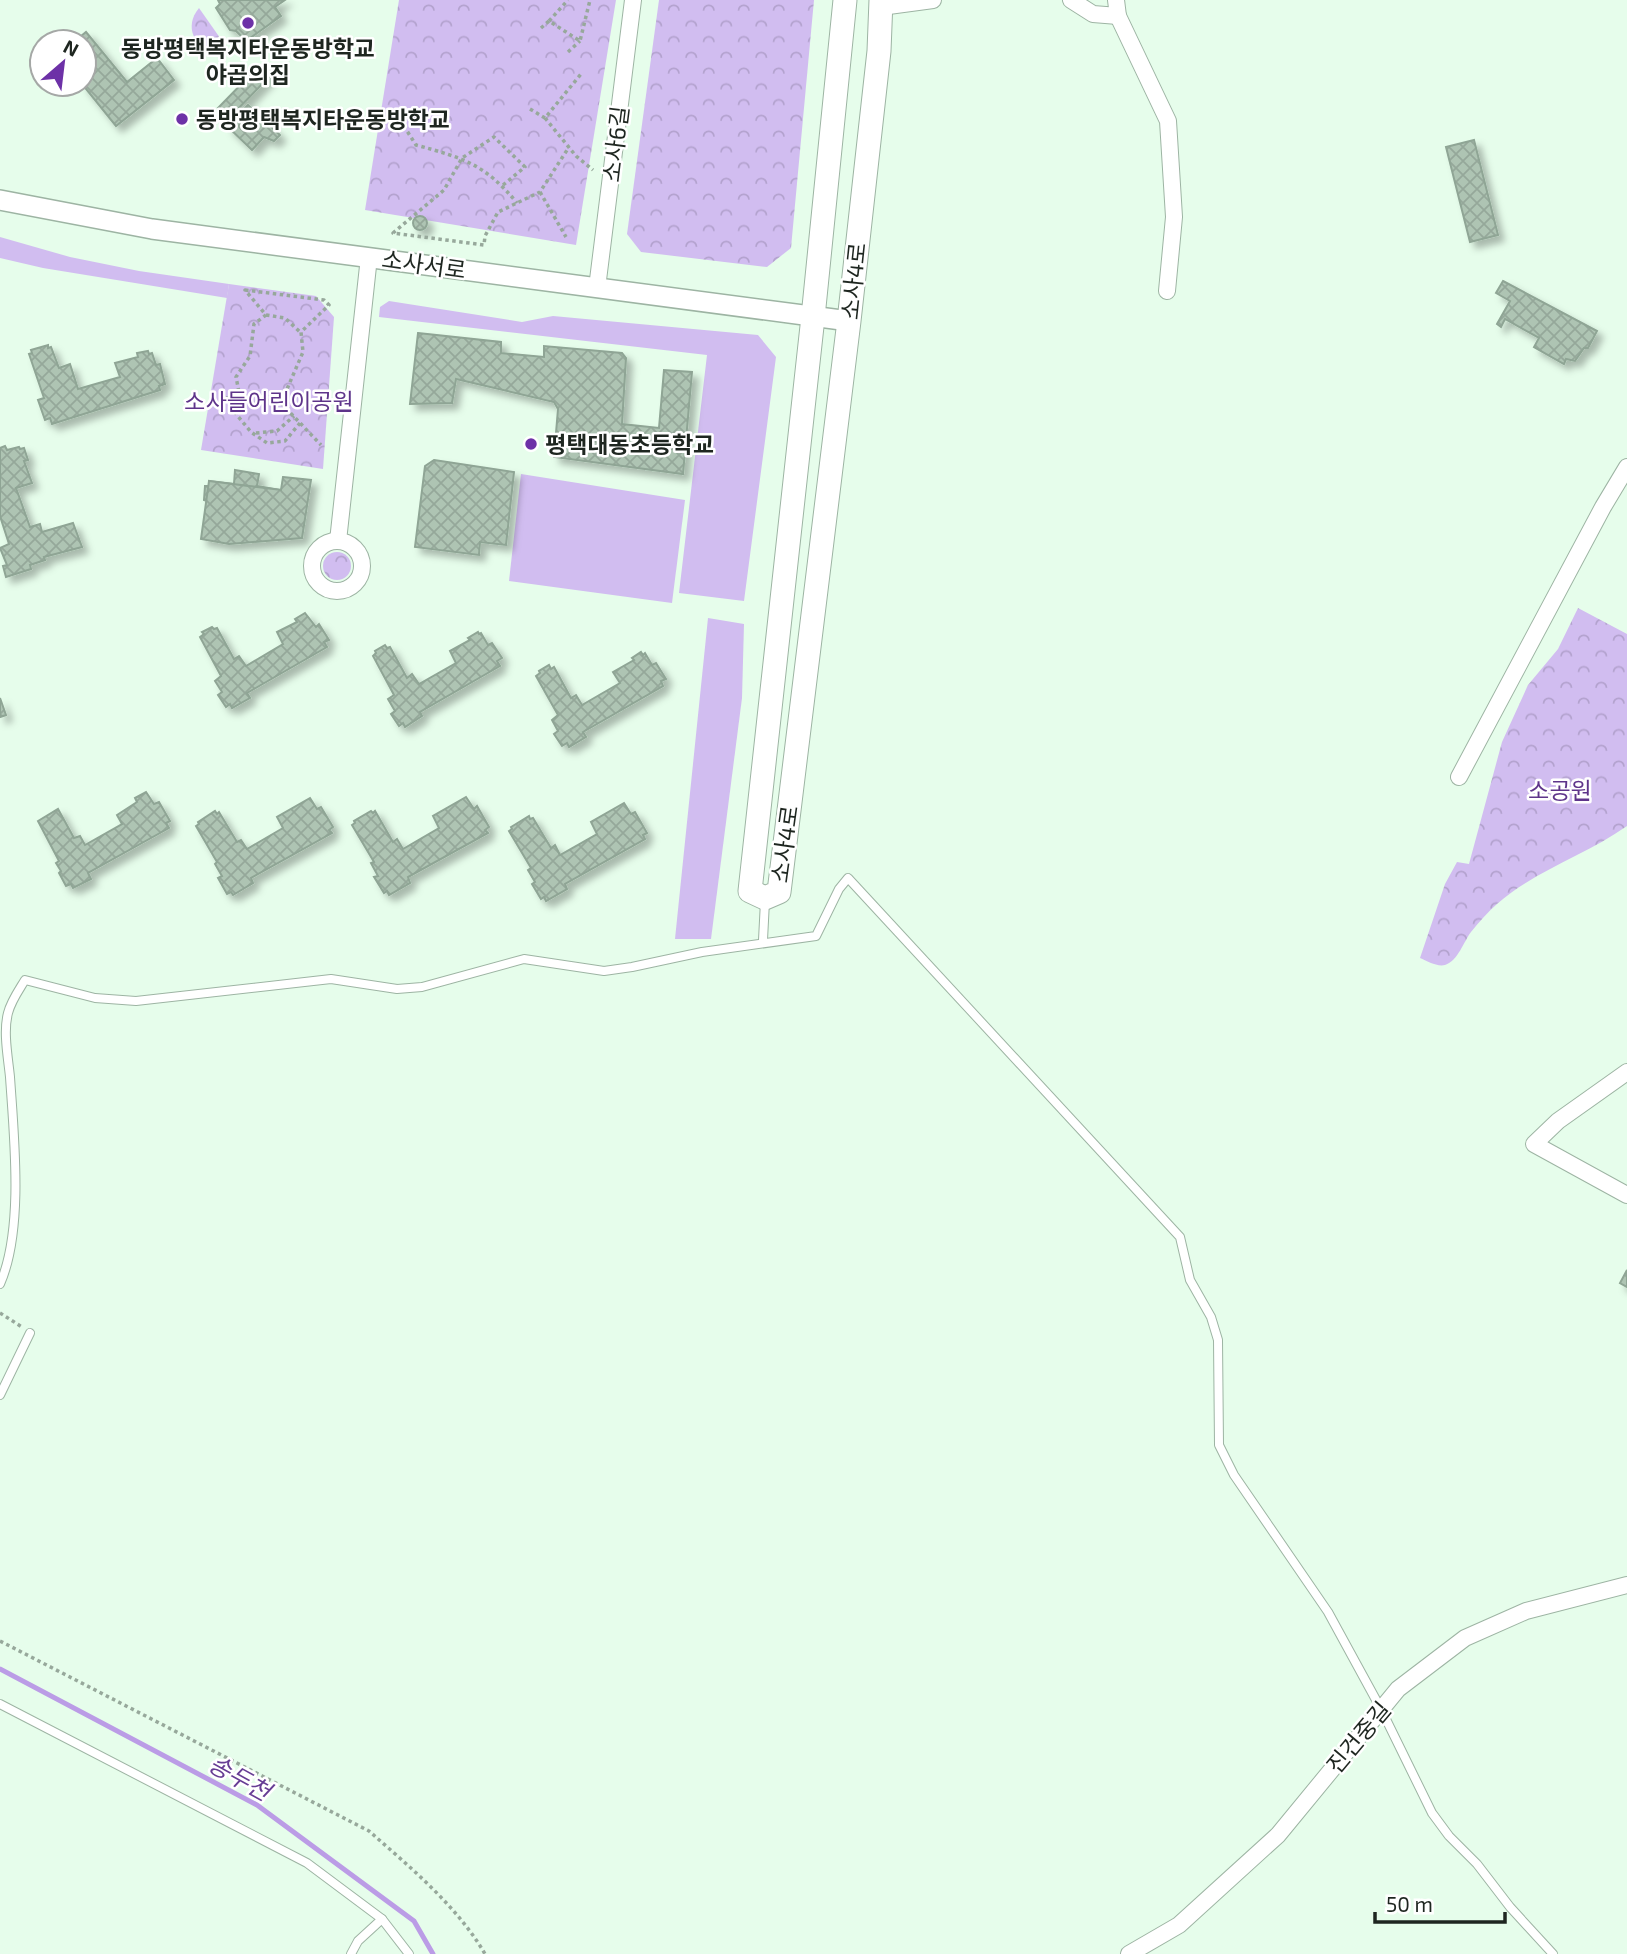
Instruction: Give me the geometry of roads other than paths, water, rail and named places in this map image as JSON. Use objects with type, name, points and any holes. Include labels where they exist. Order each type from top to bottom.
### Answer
[{"type":"main road","name":"소사4로","points":[[845,0],[750,891],[765,898],[779,892],[849,321],[879,51],[881,3]]},
{"type":"street","name":"소사6길","points":[[597,288],[634,0]]},
{"type":"street","points":[[881,3],[933,0]]},
{"type":"street","points":[[1071,0],[1093,14],[1117,8],[1168,121],[1174,217],[1167,291]]},
{"type":"street","name":"소사서로","points":[[0,200],[152,229],[849,321]]},
{"type":"street","points":[[338,541],[369,257]]},
{"type":"street","points":[[1459,777],[1627,467]]},
{"type":"street","points":[[1627,1072],[1558,1121],[1534,1144],[1627,1195]]},
{"type":"street","name":"진건중길","points":[[1129,1954],[1180,1925],[1278,1835],[1398,1689],[1465,1638],[1526,1611],[1627,1585]]},
{"type":"lane","points":[[0,1284],[7,1268],[12,1236],[15,1161],[8,1014],[25,980],[95,998],[136,1002],[331,979],[397,989],[422,987],[524,959],[604,971],[702,952],[816,936],[839,889],[848,878],[1180,1237],[1190,1280],[1211,1317],[1218,1340],[1219,1445],[1234,1475],[1328,1612],[1381,1709],[1432,1813],[1553,1954]]},
{"type":"lane","points":[[763,940],[765,898]]},
{"type":"lane","points":[[0,1395],[30,1333]]},
{"type":"lane","points":[[0,1703],[307,1863],[382,1919],[409,1954]]},
{"type":"lane","points":[[351,1954],[358,1941],[382,1919]]},
{"type":"waterway","name":"송두천","points":[[0,1669],[257,1805],[414,1921],[433,1954]]},
{"type":"place","name":"동방평택복지타운동방학교 야곱의집","points":[[248,23]]},
{"type":"place","name":"동방평택복지타운동방학교","points":[[182,119]]},
{"type":"place","name":"평택대동초등학교","points":[[531,444]]},
{"type":"park label","name":"소사들어린이공원","points":[[269,401]]},
{"type":"park label","name":"소공원","points":[[1560,790]]}]
